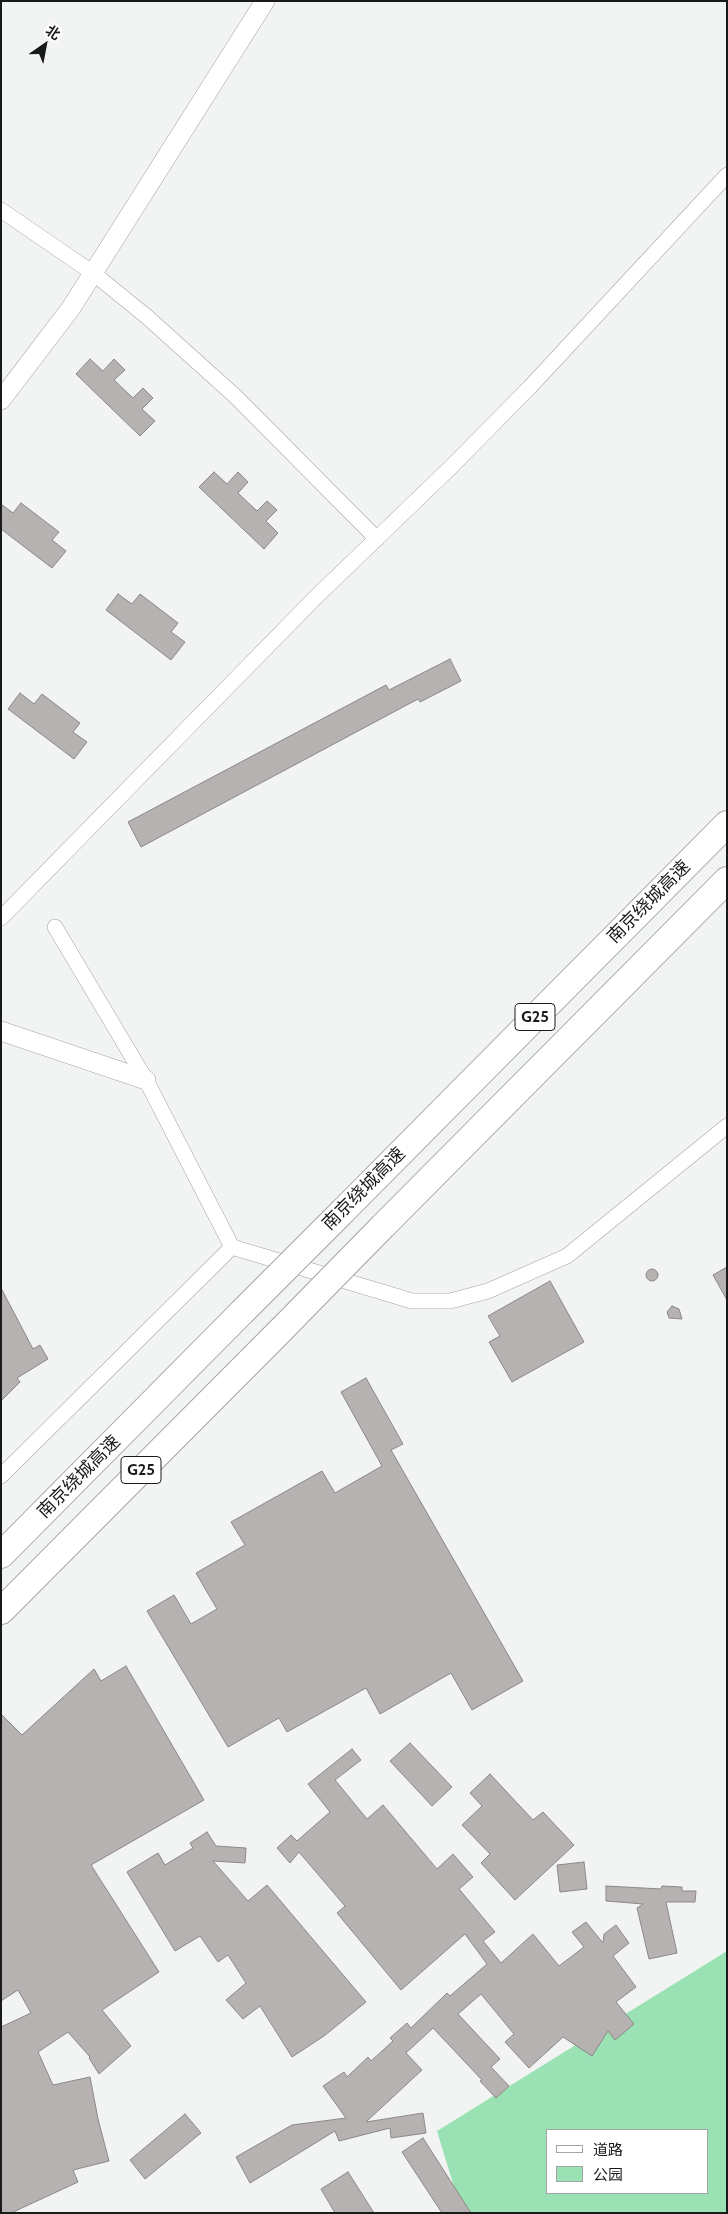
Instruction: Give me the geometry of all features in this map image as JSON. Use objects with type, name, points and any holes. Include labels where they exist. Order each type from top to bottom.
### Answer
[{"type":"highway","name":"南京绕城高速","points":[[1,1555],[727,824]]},
{"type":"highway","name":"G25","points":[[1,1611],[727,880]]},
{"type":"street","points":[[1,400],[70,308],[265,1]]},
{"type":"street","points":[[1,918],[229,684],[522,394],[727,176]]},
{"type":"street","points":[[1,210],[93,273],[146,316],[235,396],[377,539]]},
{"type":"street","points":[[55,927],[146,1080],[232,1246],[412,1301],[450,1301],[488,1290],[567,1256],[727,1126]]},
{"type":"street","points":[[1,1031],[146,1080]]},
{"type":"street","points":[[1,1476],[232,1246]]},
{"type":"green space","points":[[727,1951],[727,2213],[462,2213],[437,2131]]},
{"type":"building","points":[[90,359],[103,371],[114,359],[125,370],[114,380],[133,398],[143,388],[153,398],[142,409],[155,421],[140,436],[76,374]]},
{"type":"building","points":[[214,472],[227,484],[238,472],[248,482],[238,493],[257,511],[267,501],[277,510],[266,521],[278,533],[264,549],[199,487]]},
{"type":"building","points":[[21,503],[59,532],[52,540],[66,551],[52,568],[1,529],[1,504],[13,513]]},
{"type":"building","points":[[118,594],[132,604],[140,594],[178,623],[171,632],[185,642],[171,660],[106,610]]},
{"type":"building","points":[[450,659],[461,681],[420,702],[418,699],[141,847],[128,822],[386,685],[389,690]]},
{"type":"building","points":[[20,693],[34,704],[42,694],[80,723],[73,732],[87,742],[74,759],[8,709]]},
{"type":"building","points":[[727,1267],[727,1300],[713,1275]]},
{"type":"building","points":[[654,1269],[657,1270],[657,1280],[650,1281],[647,1280],[646,1273],[647,1270]]},
{"type":"building","points":[[550,1281],[584,1342],[512,1382],[489,1342],[500,1336],[488,1316]]},
{"type":"building","points":[[1,1288],[33,1349],[40,1345],[48,1359],[17,1378],[20,1382],[1,1401]]},
{"type":"building","points":[[672,1306],[679,1309],[682,1319],[669,1318],[667,1312]]},
{"type":"building","points":[[366,1378],[403,1444],[391,1450],[523,1681],[472,1710],[451,1673],[380,1714],[366,1688],[287,1732],[279,1718],[228,1747],[147,1611],[174,1595],[191,1624],[217,1609],[196,1573],[245,1545],[231,1522],[322,1471],[335,1493],[382,1466],[341,1392]]},
{"type":"building","points":[[126,1666],[204,1800],[91,1865],[159,1972],[102,2010],[131,2046],[99,2074],[90,2057],[68,2032],[38,2052],[53,2085],[90,2077],[109,2161],[73,2170],[78,2182],[11,2213],[1,2213],[1,2027],[31,2013],[18,1990],[1,2001],[1,1714],[22,1735],[94,1669],[101,1681]]},
{"type":"building","points":[[410,1743],[452,1787],[432,1806],[390,1761]]},
{"type":"building","points":[[352,1749],[361,1760],[335,1780],[367,1819],[383,1805],[437,1869],[453,1854],[473,1877],[459,1889],[495,1932],[483,1941],[501,1963],[533,1934],[559,1966],[584,1947],[572,1932],[586,1922],[603,1943],[604,1934],[616,1925],[629,1943],[613,1956],[636,1987],[616,2002],[634,2024],[615,2040],[608,2031],[592,2056],[563,2037],[529,2068],[505,2042],[514,2034],[481,1994],[458,2014],[500,2059],[491,2067],[509,2086],[496,2098],[480,2081],[482,2080],[433,2028],[406,2053],[422,2070],[366,2122],[423,2113],[426,2133],[391,2138],[390,2128],[339,2141],[335,2131],[250,2183],[236,2157],[292,2125],[346,2118],[323,2086],[344,2072],[347,2077],[368,2057],[371,2061],[393,2041],[390,2038],[407,2023],[411,2028],[447,1993],[450,1996],[487,1964],[465,1934],[401,1990],[337,1913],[345,1906],[299,1852],[290,1863],[277,1848],[291,1835],[297,1841],[330,1812],[308,1784]]},
{"type":"building","points":[[490,1774],[533,1820],[543,1812],[574,1845],[515,1900],[481,1863],[490,1854],[462,1825],[482,1806],[470,1793]]},
{"type":"building","points":[[207,1832],[216,1846],[246,1848],[245,1863],[213,1861],[248,1901],[267,1885],[366,2002],[324,2036],[292,2057],[260,2006],[243,2019],[226,2000],[246,1983],[228,1955],[218,1962],[200,1936],[175,1951],[127,1872],[158,1853],[165,1865],[193,1848],[190,1843]]},
{"type":"building","points":[[584,1862],[587,1889],[560,1892],[557,1865]]},
{"type":"building","points":[[606,1886],[661,1889],[662,1886],[682,1887],[682,1891],[696,1891],[695,1902],[666,1902],[677,1953],[649,1959],[637,1908],[643,1904],[606,1901]]},
{"type":"building","points":[[185,2114],[201,2133],[145,2179],[130,2160]]},
{"type":"building","points":[[423,2138],[471,2213],[442,2213],[402,2152]]},
{"type":"building","points":[[348,2172],[374,2213],[335,2213],[321,2189]]}]
